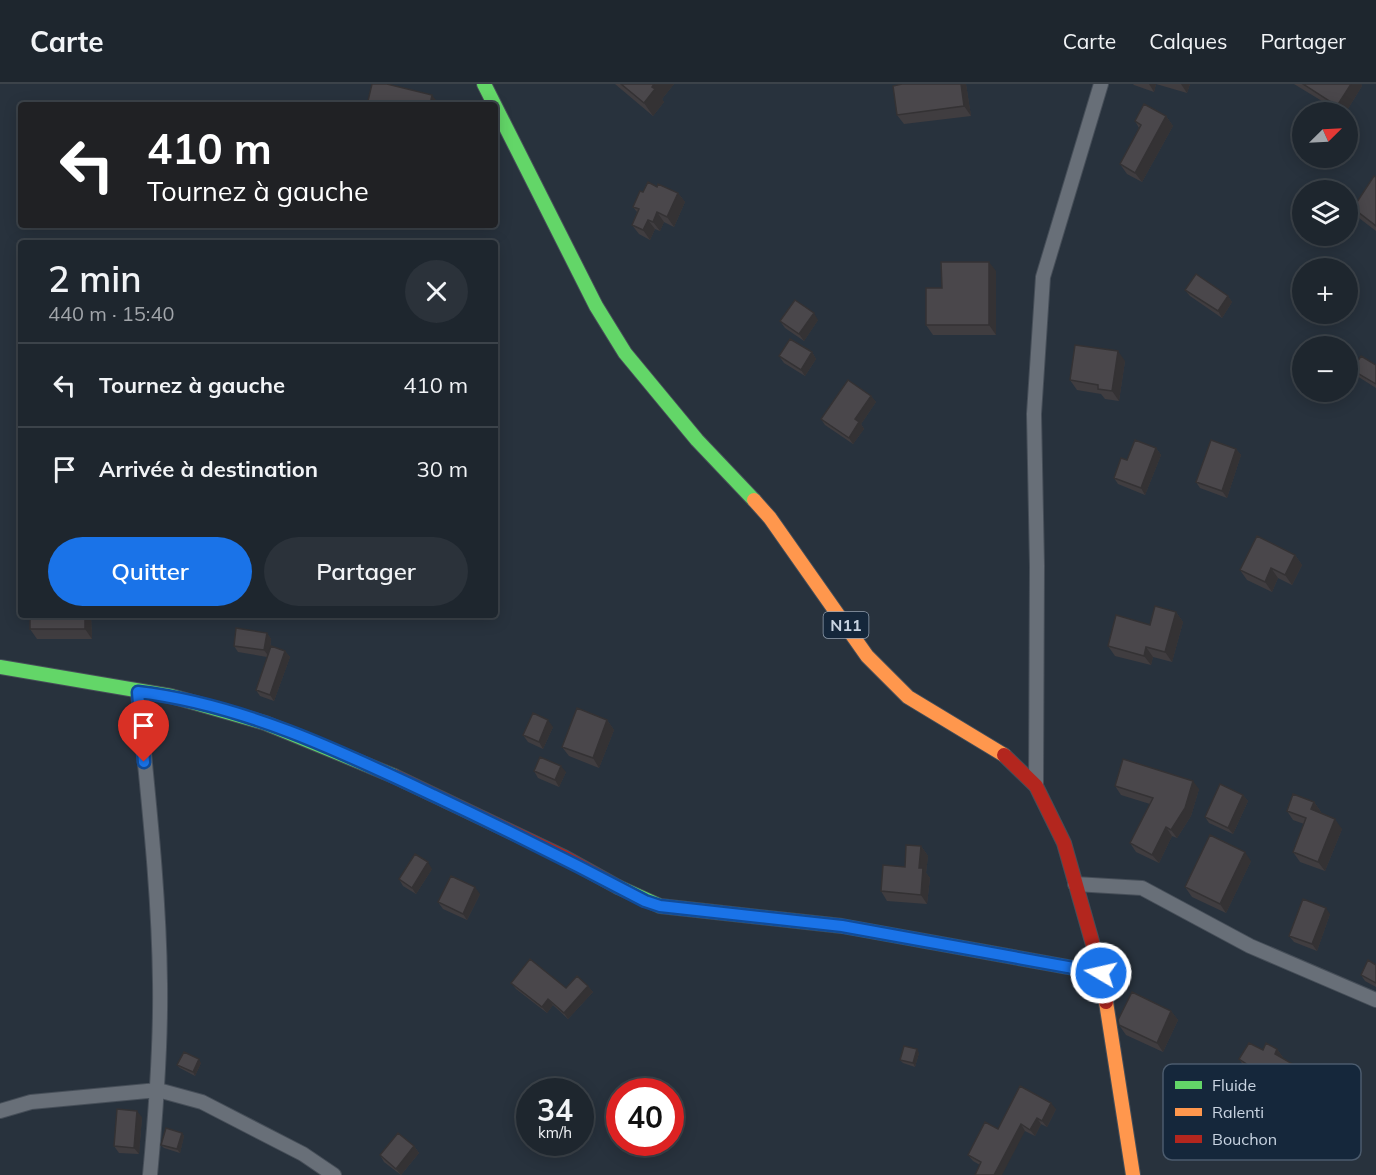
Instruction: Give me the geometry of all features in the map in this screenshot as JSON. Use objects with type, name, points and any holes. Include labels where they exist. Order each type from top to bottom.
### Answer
[{"type":"main road","name":"N11","points":[[488,87],[495,102]]},
{"type":"main road","name":"N11","points":[[498,107],[596,306],[624,353],[697,440],[770,518],[867,656],[882,672],[908,697],[1001,752],[1036,786],[1064,843],[1101,973],[1133,1175]]},
{"type":"main road","points":[[0,667],[171,696],[264,723],[378,770],[564,857],[645,901],[660,906],[842,926],[1101,973]]},
{"type":"street","points":[[1036,786],[1037,566],[1034,414],[1043,277],[1101,84]]},
{"type":"street","points":[[138,692],[151,832],[160,983],[158,1090],[150,1175]]},
{"type":"street","points":[[1075,884],[1142,888],[1250,946],[1376,999]]},
{"type":"street","points":[[0,1112],[31,1102],[158,1090],[202,1102],[303,1154],[334,1175]]},
{"type":"building","points":[[372,84],[387,84],[432,95],[431,102],[368,102]]},
{"type":"building","points":[[621,84],[654,84],[652,87],[655,89],[644,103]]},
{"type":"building","points":[[961,84],[964,106],[897,115],[893,86]]},
{"type":"building","points":[[1303,84],[1351,84],[1340,102],[1331,102]]},
{"type":"building","points":[[1144,104],[1166,116],[1135,173],[1120,164],[1141,125],[1135,121]]},
{"type":"building","points":[[1374,176],[1376,177],[1376,226],[1358,212],[1358,200]]},
{"type":"building","points":[[648,182],[678,193],[667,217],[657,212],[653,222],[648,220],[643,230],[632,225],[639,209],[633,207],[640,191],[643,192]]},
{"type":"building","points":[[941,262],[989,262],[989,325],[926,325],[926,288],[942,288]]},
{"type":"building","points":[[1196,274],[1228,296],[1218,311],[1185,290]]},
{"type":"building","points":[[795,300],[814,313],[799,334],[780,321]]},
{"type":"building","points":[[790,339],[812,352],[801,370],[779,356]]},
{"type":"building","points":[[1075,345],[1118,351],[1112,391],[1098,389],[1098,385],[1070,380]]},
{"type":"building","points":[[1361,356],[1376,365],[1376,384],[1358,374],[1358,361]]},
{"type":"building","points":[[848,380],[871,396],[855,419],[859,422],[849,438],[821,419]]},
{"type":"building","points":[[1135,440],[1156,448],[1141,488],[1114,478],[1121,458],[1127,460]]},
{"type":"building","points":[[1211,440],[1236,449],[1222,491],[1196,482]]},
{"type":"building","points":[[1257,536],[1295,555],[1285,575],[1271,568],[1265,582],[1240,570]]},
{"type":"building","points":[[1155,606],[1176,612],[1165,652],[1146,647],[1144,656],[1108,646],[1116,615],[1150,625]]},
{"type":"building","points":[[30,618],[85,618],[85,629],[30,629]]},
{"type":"building","points":[[236,628],[267,633],[264,650],[234,646]]},
{"type":"building","points":[[271,646],[285,651],[270,695],[256,690]]},
{"type":"building","points":[[577,708],[607,720],[593,758],[562,747]]},
{"type":"building","points":[[533,713],[548,720],[539,742],[523,735]]},
{"type":"building","points":[[540,757],[561,766],[555,780],[534,771]]},
{"type":"building","points":[[1123,759],[1193,781],[1185,808],[1171,830],[1166,827],[1152,855],[1130,843],[1153,798],[1115,786]]},
{"type":"building","points":[[1220,784],[1243,795],[1228,828],[1205,817]]},
{"type":"building","points":[[1293,794],[1314,802],[1311,809],[1335,819],[1318,862],[1293,852],[1306,818],[1287,811]]},
{"type":"building","points":[[1210,835],[1245,852],[1220,904],[1185,887]]},
{"type":"building","points":[[906,845],[921,846],[919,868],[923,868],[921,895],[881,891],[883,865],[905,867]]},
{"type":"building","points":[[415,854],[428,862],[412,888],[399,879]]},
{"type":"building","points":[[451,876],[475,887],[463,914],[438,902]]},
{"type":"building","points":[[1303,899],[1326,908],[1312,944],[1289,936]]},
{"type":"building","points":[[530,959],[566,988],[577,976],[588,986],[564,1013],[548,999],[542,1007],[511,983]]},
{"type":"building","points":[[1368,960],[1376,965],[1376,983],[1361,975]]},
{"type":"building","points":[[1132,992],[1171,1011],[1157,1043],[1119,1025],[1118,1020]]},
{"type":"building","points":[[1249,1043],[1263,1050],[1266,1043],[1277,1049],[1275,1054],[1292,1064],[1246,1064],[1239,1059]]},
{"type":"building","points":[[904,1046],[917,1049],[913,1063],[900,1060]]},
{"type":"building","points":[[184,1052],[199,1059],[193,1072],[177,1065]]},
{"type":"building","points":[[1020,1086],[1051,1103],[1042,1121],[1037,1118],[1030,1130],[1021,1124],[994,1175],[975,1175],[981,1162],[968,1155],[985,1122],[998,1129]]},
{"type":"building","points":[[117,1109],[137,1111],[134,1148],[114,1146]]},
{"type":"building","points":[[166,1128],[182,1133],[177,1149],[161,1145]]},
{"type":"building","points":[[398,1133],[414,1146],[396,1169],[380,1155]]},
{"type":"traffic: fast","points":[[484,84],[493,102]]},
{"type":"traffic: fast","points":[[498,112],[596,306],[625,353],[697,440],[754,500]]},
{"type":"traffic: fast","points":[[0,667],[171,696],[265,723],[394,776]]},
{"type":"traffic: fast","points":[[618,887],[660,906],[842,926],[1101,973]]},
{"type":"traffic: slow","points":[[754,500],[770,518],[867,656],[908,697],[1004,755]]},
{"type":"traffic: slow","points":[[1106,1002],[1133,1175]]},
{"type":"traffic: jam","points":[[1004,755],[1036,786],[1064,843],[1101,973],[1106,1002]]},
{"type":"traffic: jam","points":[[394,776],[564,857],[618,887]]},
{"type":"route","points":[[144,762],[138,692],[171,696],[284,730],[378,770],[564,857],[645,901],[660,906],[842,926],[1101,973]]}]
